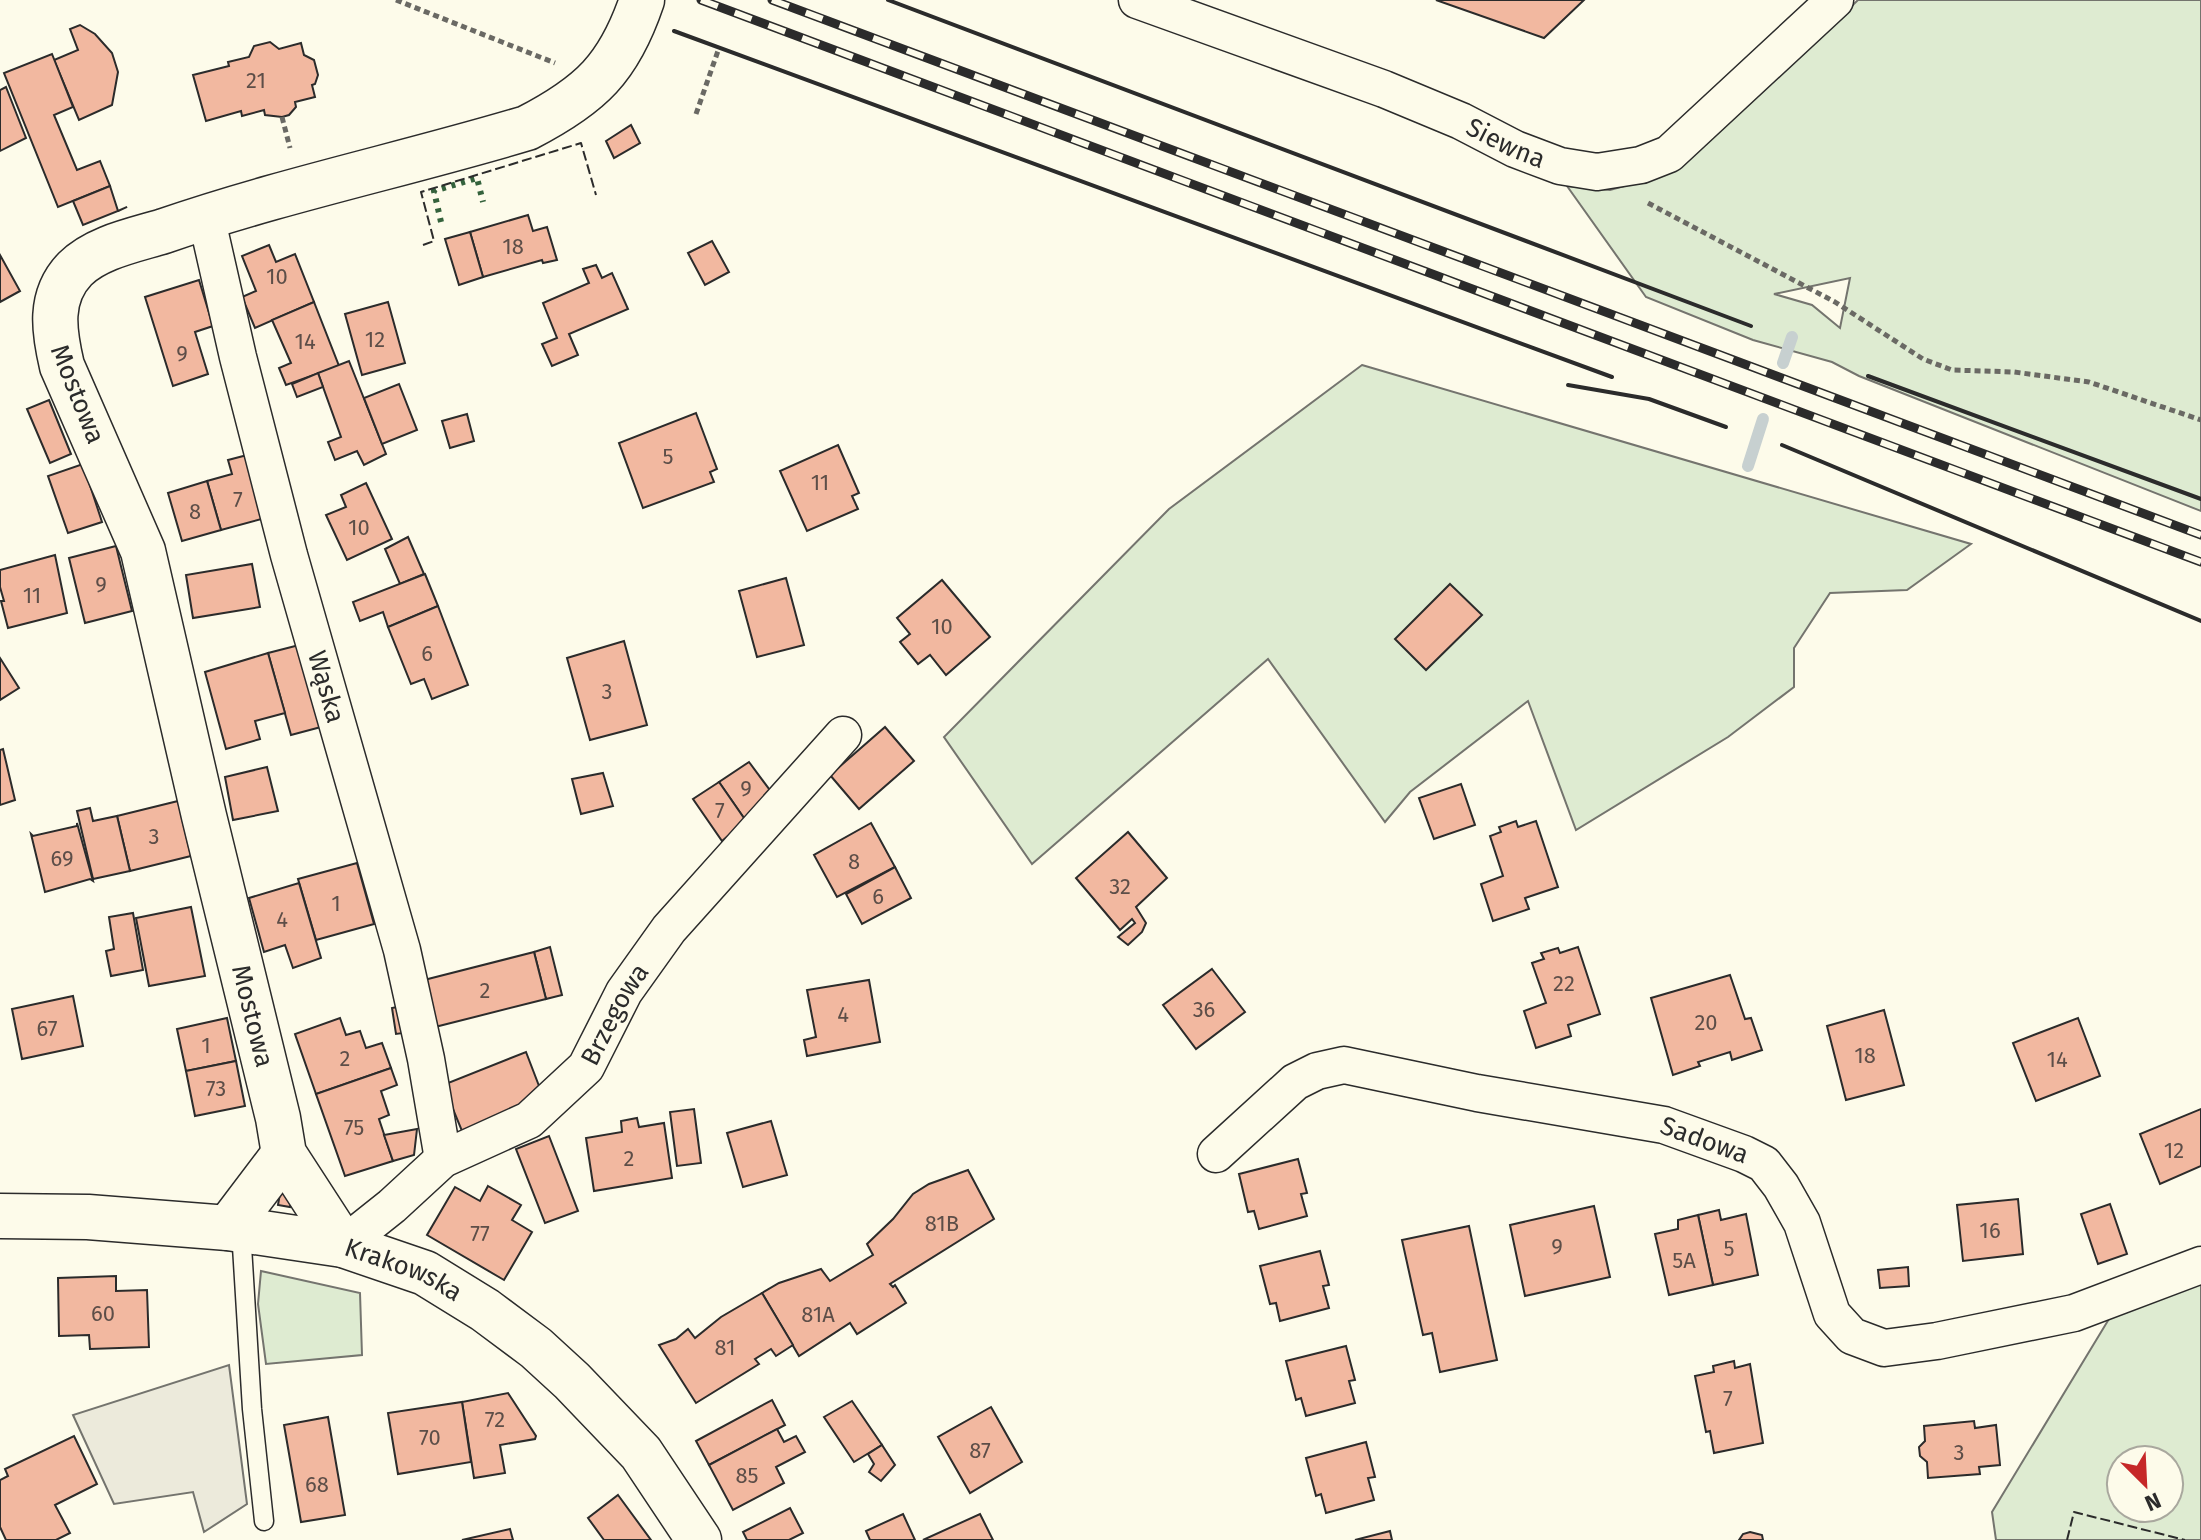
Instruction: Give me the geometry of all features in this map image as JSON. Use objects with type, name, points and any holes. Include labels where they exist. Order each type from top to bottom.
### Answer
[{"type":"street","name":"Siewna","points":[[1137,0],[1384,89],[1461,121],[1515,149],[1560,166],[1597,172],[1641,165],[1669,154],[1835,0]]},
{"type":"street","name":"Mostowa","points":[[343,1245],[284,1154],[143,551],[62,366],[54,336],[59,294],[74,270],[92,256],[114,248],[206,216],[527,128],[558,112],[588,90],[609,67],[622,51],[641,3]]},
{"type":"street","name":"Wąska","points":[[206,216],[238,357],[289,555],[402,950],[426,1059],[443,1159]]},
{"type":"street","name":"Brzegowa","points":[[343,1245],[443,1159],[529,1120],[586,1067],[624,992],[669,929],[843,735]]},
{"type":"street","name":"Sadowa","points":[[1216,1154],[1295,1082],[1317,1071],[1344,1065],[1477,1093],[1664,1125],[1764,1164],[1802,1223],[1832,1314],[1852,1336],[1884,1348],[1951,1339],[2074,1313],[2201,1265]]},
{"type":"street","points":[[235,1229],[284,1154]]},
{"type":"street","name":"Krakowska","points":[[0,1216],[88,1217],[235,1229],[343,1245],[425,1273],[485,1310],[536,1348],[641,1453],[699,1540]]},
{"type":"lane","points":[[235,1229],[264,1521]]},
{"type":"path","points":[[396,0],[564,67]]},
{"type":"path","points":[[696,114],[719,48]]},
{"type":"path","points":[[1644,201],[1835,302],[1923,359],[1952,370],[2014,372],[2089,382],[2201,420]]},
{"type":"green space","points":[[1858,0],[2201,0],[2201,511],[1859,376],[1832,362],[1753,340],[1646,297],[1567,186],[1610,190],[1664,175],[1759,95]],"holes":[[[1850,278],[1840,328],[1812,305],[1774,294]]]},
{"type":"green space","points":[[1362,365],[1971,544],[1907,590],[1830,593],[1794,648],[1794,687],[1728,737],[1576,830],[1528,701],[1410,792],[1385,822],[1268,659],[1032,864],[944,737],[1169,509]]},
{"type":"green space","points":[[261,1271],[360,1293],[362,1355],[266,1364],[258,1304]]},
{"type":"green space","points":[[2201,1281],[2201,1540],[1996,1540],[1992,1512],[2115,1309]]},
{"type":"shaded area","points":[[229,1365],[247,1504],[204,1532],[193,1492],[114,1504],[73,1415]]},
{"type":"building","points":[[1436,0],[1584,0],[1544,38]]},
{"type":"building","points":[[80,25],[95,34],[112,53],[118,72],[112,105],[79,120],[54,60],[78,50],[70,29]]},
{"type":"building","points":[[270,42],[279,49],[301,43],[304,55],[314,60],[318,75],[312,85],[315,97],[295,102],[296,107],[289,115],[282,117],[265,115],[264,110],[242,116],[241,111],[206,121],[193,75],[229,66],[228,62],[249,57],[254,46]]},
{"type":"building","points":[[52,54],[73,107],[54,115],[77,170],[100,161],[110,186],[58,207],[4,73]]},
{"type":"building","points":[[6,87],[26,138],[0,151],[0,90]]},
{"type":"building","points":[[631,125],[640,143],[614,158],[606,141]]},
{"type":"building","points":[[110,186],[118,211],[83,225],[73,201]]},
{"type":"building","points":[[528,215],[533,231],[547,227],[557,260],[543,263],[542,260],[483,277],[470,232]]},
{"type":"building","points":[[470,232],[483,277],[459,285],[445,239]]},
{"type":"building","points":[[712,241],[729,272],[705,285],[688,253]]},
{"type":"building","points":[[269,245],[276,262],[295,254],[314,302],[255,328],[242,297],[256,291],[242,256]]},
{"type":"building","points":[[0,255],[20,291],[0,302]]},
{"type":"building","points":[[596,265],[602,278],[612,273],[628,309],[569,334],[578,355],[552,366],[542,344],[557,338],[543,303],[589,283],[583,269]]},
{"type":"building","points":[[199,280],[213,326],[195,332],[208,374],[173,386],[145,297]]},
{"type":"building","points":[[314,302],[339,366],[286,385],[279,368],[291,363],[272,320]]},
{"type":"building","points":[[388,302],[405,363],[362,375],[345,314]]},
{"type":"building","points":[[349,361],[386,454],[364,465],[357,451],[335,460],[328,442],[341,437],[318,373]]},
{"type":"building","points":[[318,373],[323,387],[297,397],[292,384]]},
{"type":"building","points":[[399,384],[417,430],[382,444],[364,398]]},
{"type":"building","points":[[49,400],[71,454],[50,463],[27,409]]},
{"type":"building","points":[[696,413],[717,469],[710,472],[714,482],[643,508],[619,443]]},
{"type":"building","points":[[467,414],[474,441],[450,448],[442,421]]},
{"type":"building","points":[[838,445],[859,493],[852,496],[858,509],[807,531],[780,471]]},
{"type":"building","points":[[251,454],[269,517],[221,530],[207,481],[232,474],[228,460]]},
{"type":"building","points":[[83,464],[102,522],[68,533],[48,476]]},
{"type":"building","points":[[207,481],[221,530],[182,541],[168,493]]},
{"type":"building","points":[[366,483],[392,539],[347,560],[326,515],[346,507],[341,495]]},
{"type":"building","points":[[408,537],[424,574],[400,584],[385,549]]},
{"type":"building","points":[[116,546],[132,611],[85,623],[69,558]]},
{"type":"building","points":[[55,555],[67,613],[8,628],[1,601],[4,601],[0,570]]},
{"type":"building","points":[[252,564],[260,607],[193,618],[186,575]]},
{"type":"building","points":[[425,574],[438,606],[388,627],[383,612],[360,621],[353,602]]},
{"type":"building","points":[[786,578],[804,645],[757,657],[739,591]]},
{"type":"building","points":[[942,580],[990,637],[946,675],[930,655],[918,664],[900,642],[910,634],[897,618]]},
{"type":"building","points":[[1450,584],[1482,615],[1426,670],[1395,639]]},
{"type":"building","points":[[438,606],[468,685],[432,699],[424,679],[411,684],[388,627]]},
{"type":"building","points":[[624,641],[647,725],[590,740],[567,658]]},
{"type":"building","points":[[307,643],[321,727],[291,735],[268,653]]},
{"type":"building","points":[[268,653],[285,713],[255,721],[260,739],[226,749],[205,672]]},
{"type":"building","points":[[0,658],[19,688],[0,700]]},
{"type":"building","points":[[885,727],[914,761],[859,809],[830,775]]},
{"type":"building","points":[[3,749],[15,800],[0,805],[0,750]]},
{"type":"building","points":[[749,762],[772,793],[746,821],[719,782]]},
{"type":"building","points":[[267,767],[278,811],[233,820],[225,777]]},
{"type":"building","points":[[603,773],[613,806],[581,814],[572,779]]},
{"type":"building","points":[[719,782],[746,821],[722,841],[693,799]]},
{"type":"building","points":[[1461,784],[1475,825],[1434,839],[1419,798]]},
{"type":"building","points":[[178,801],[191,856],[130,871],[117,816]]},
{"type":"building","points":[[90,808],[93,821],[117,816],[130,871],[93,879],[77,811]]},
{"type":"building","points":[[1516,821],[1518,827],[1536,821],[1558,887],[1525,898],[1529,909],[1493,921],[1481,884],[1503,876],[1490,836],[1501,832],[1499,827]]},
{"type":"building","points":[[77,823],[93,881],[90,879],[45,892],[31,834],[77,826]]},
{"type":"building","points":[[871,823],[895,867],[837,897],[814,855]]},
{"type":"building","points":[[1128,832],[1167,878],[1136,907],[1146,923],[1142,932],[1128,945],[1118,937],[1135,923],[1132,919],[1120,930],[1076,878]]},
{"type":"building","points":[[357,863],[374,924],[316,940],[298,879]]},
{"type":"building","points":[[895,867],[911,898],[862,924],[846,894]]},
{"type":"building","points":[[299,883],[321,958],[293,968],[285,945],[264,952],[249,898]]},
{"type":"building","points":[[191,907],[205,976],[149,986],[136,918]]},
{"type":"building","points":[[133,913],[143,970],[111,976],[106,951],[114,949],[109,917]]},
{"type":"building","points":[[550,947],[562,995],[546,999],[534,952]]},
{"type":"building","points":[[1578,947],[1600,1014],[1568,1025],[1571,1036],[1536,1048],[1524,1011],[1546,1003],[1532,963],[1544,959],[1541,953],[1558,948],[1560,953]]},
{"type":"building","points":[[534,952],[546,999],[435,1027],[424,980]]},
{"type":"building","points":[[1212,969],[1245,1012],[1196,1049],[1163,1005]]},
{"type":"building","points":[[1730,975],[1745,1019],[1751,1018],[1762,1050],[1732,1060],[1730,1052],[1698,1062],[1700,1066],[1673,1075],[1651,998]]},
{"type":"building","points":[[869,980],[880,1042],[807,1056],[804,1040],[816,1037],[807,990]]},
{"type":"building","points":[[73,996],[83,1046],[22,1059],[12,1009]]},
{"type":"building","points":[[407,1005],[411,1032],[396,1034],[392,1008]]},
{"type":"building","points":[[1884,1010],[1904,1085],[1846,1100],[1827,1026]]},
{"type":"building","points":[[227,1018],[236,1061],[186,1071],[177,1029]]},
{"type":"building","points":[[340,1018],[346,1035],[360,1031],[366,1048],[382,1043],[391,1068],[316,1094],[295,1034]]},
{"type":"building","points":[[2078,1018],[2100,1076],[2036,1101],[2013,1043]]},
{"type":"building","points":[[526,1052],[544,1099],[462,1131],[443,1085]]},
{"type":"building","points":[[236,1061],[245,1106],[195,1116],[186,1071]]},
{"type":"building","points":[[391,1068],[397,1085],[381,1091],[389,1115],[379,1119],[393,1161],[345,1176],[316,1094]]},
{"type":"building","points":[[694,1109],[701,1163],[677,1166],[670,1112]]},
{"type":"building","points":[[2201,1109],[2201,1166],[2160,1184],[2140,1134]]},
{"type":"building","points":[[637,1118],[639,1127],[664,1123],[672,1178],[594,1191],[586,1138],[622,1132],[621,1121]]},
{"type":"building","points":[[771,1121],[787,1175],[743,1187],[727,1133]]},
{"type":"building","points":[[417,1129],[414,1155],[393,1161],[384,1135]]},
{"type":"building","points":[[549,1136],[578,1211],[545,1223],[516,1149]]},
{"type":"building","points":[[1298,1159],[1307,1193],[1301,1194],[1307,1216],[1259,1229],[1254,1211],[1248,1212],[1239,1174]]},
{"type":"building","points":[[968,1170],[994,1219],[890,1284],[895,1285],[906,1303],[857,1334],[850,1323],[799,1356],[762,1293],[779,1283],[821,1269],[830,1281],[873,1255],[867,1244],[913,1194],[929,1184]]},
{"type":"building","points":[[488,1186],[521,1205],[512,1220],[532,1232],[504,1280],[427,1235],[455,1187],[480,1201]]},
{"type":"building","points":[[280,1193],[293,1195],[290,1207],[278,1205]]},
{"type":"building","points":[[2018,1199],[2023,1254],[1963,1261],[1957,1205]]},
{"type":"building","points":[[2110,1204],[2127,1254],[2098,1264],[2081,1214]]},
{"type":"building","points":[[1594,1206],[1610,1277],[1525,1296],[1510,1225]]},
{"type":"building","points":[[1719,1210],[1721,1220],[1746,1214],[1758,1275],[1713,1285],[1698,1215]]},
{"type":"building","points":[[1698,1215],[1713,1285],[1669,1295],[1655,1234],[1678,1229],[1678,1220]]},
{"type":"building","points":[[1469,1226],[1497,1360],[1440,1372],[1432,1333],[1423,1335],[1402,1240]]},
{"type":"building","points":[[1320,1251],[1329,1285],[1323,1286],[1329,1308],[1280,1321],[1276,1303],[1270,1304],[1260,1266]]},
{"type":"building","points":[[1908,1267],[1909,1286],[1880,1288],[1878,1270]]},
{"type":"building","points":[[116,1276],[116,1291],[147,1290],[149,1347],[90,1349],[89,1335],[59,1336],[58,1278]]},
{"type":"building","points":[[762,1293],[793,1345],[776,1356],[771,1349],[755,1359],[759,1364],[696,1403],[659,1345],[676,1339],[688,1329],[695,1338],[721,1317]]},
{"type":"building","points":[[1346,1346],[1355,1380],[1349,1381],[1355,1403],[1306,1416],[1301,1398],[1296,1400],[1286,1361]]},
{"type":"building","points":[[1734,1361],[1735,1368],[1750,1364],[1763,1443],[1714,1453],[1710,1431],[1706,1432],[1695,1376],[1714,1372],[1713,1366]]},
{"type":"building","points":[[508,1393],[535,1439],[500,1445],[505,1473],[474,1478],[462,1402]]},
{"type":"building","points":[[772,1400],[785,1425],[709,1465],[696,1441]]},
{"type":"building","points":[[852,1401],[882,1445],[854,1462],[824,1417]]},
{"type":"building","points":[[462,1402],[471,1462],[398,1474],[388,1413]]},
{"type":"building","points":[[991,1407],[1022,1462],[970,1493],[938,1437]]},
{"type":"building","points":[[328,1417],[345,1515],[301,1522],[284,1425]]},
{"type":"building","points":[[1974,1421],[1975,1428],[1996,1425],[2000,1465],[1979,1467],[1980,1474],[1928,1478],[1927,1462],[1920,1456],[1919,1447],[1925,1441],[1924,1426]]},
{"type":"building","points":[[777,1429],[784,1442],[796,1436],[805,1452],[776,1467],[784,1483],[733,1510],[709,1465]]},
{"type":"building","points":[[74,1436],[97,1484],[55,1505],[70,1533],[56,1540],[6,1540],[0,1527],[0,1480],[8,1476],[5,1469]]},
{"type":"building","points":[[1366,1442],[1375,1477],[1368,1478],[1374,1500],[1326,1513],[1321,1494],[1316,1496],[1306,1458]]},
{"type":"building","points":[[882,1445],[895,1465],[881,1481],[869,1472],[874,1464],[868,1454]]},
{"type":"building","points":[[618,1495],[651,1540],[604,1540],[588,1518]]},
{"type":"building","points":[[790,1508],[803,1533],[789,1540],[747,1540],[743,1532]]},
{"type":"building","points":[[903,1514],[915,1540],[870,1540],[866,1531]]},
{"type":"building","points":[[980,1514],[993,1540],[923,1540]]},
{"type":"building","points":[[510,1529],[513,1540],[462,1540]]},
{"type":"building","points":[[1390,1531],[1392,1540],[1355,1540]]},
{"type":"building","points":[[1743,1534],[1762,1535],[1763,1540],[1739,1540]]},
{"type":"waterway","points":[[1783,363],[1792,337]]},
{"type":"waterway","points":[[1748,466],[1763,419]]},
{"type":"railway","points":[[701,0],[2201,562]]},
{"type":"railway","points":[[772,0],[2201,535]]},
{"type":"hedge","points":[[441,222],[434,191],[477,178],[483,202]]},
{"type":"fence","points":[[423,245],[434,241],[421,192],[581,143],[596,195]]},
{"type":"fence","points":[[118,211],[129,206]]},
{"type":"fence","points":[[2067,1540],[2074,1512],[2185,1540]]},
{"type":"wall","points":[[888,0],[1751,326]]},
{"type":"wall","points":[[674,31],[1612,377]]},
{"type":"wall","points":[[1868,376],[2201,499]]},
{"type":"wall","points":[[1568,385],[1649,399],[1726,427]]},
{"type":"wall","points":[[1782,445],[2201,621]]}]
